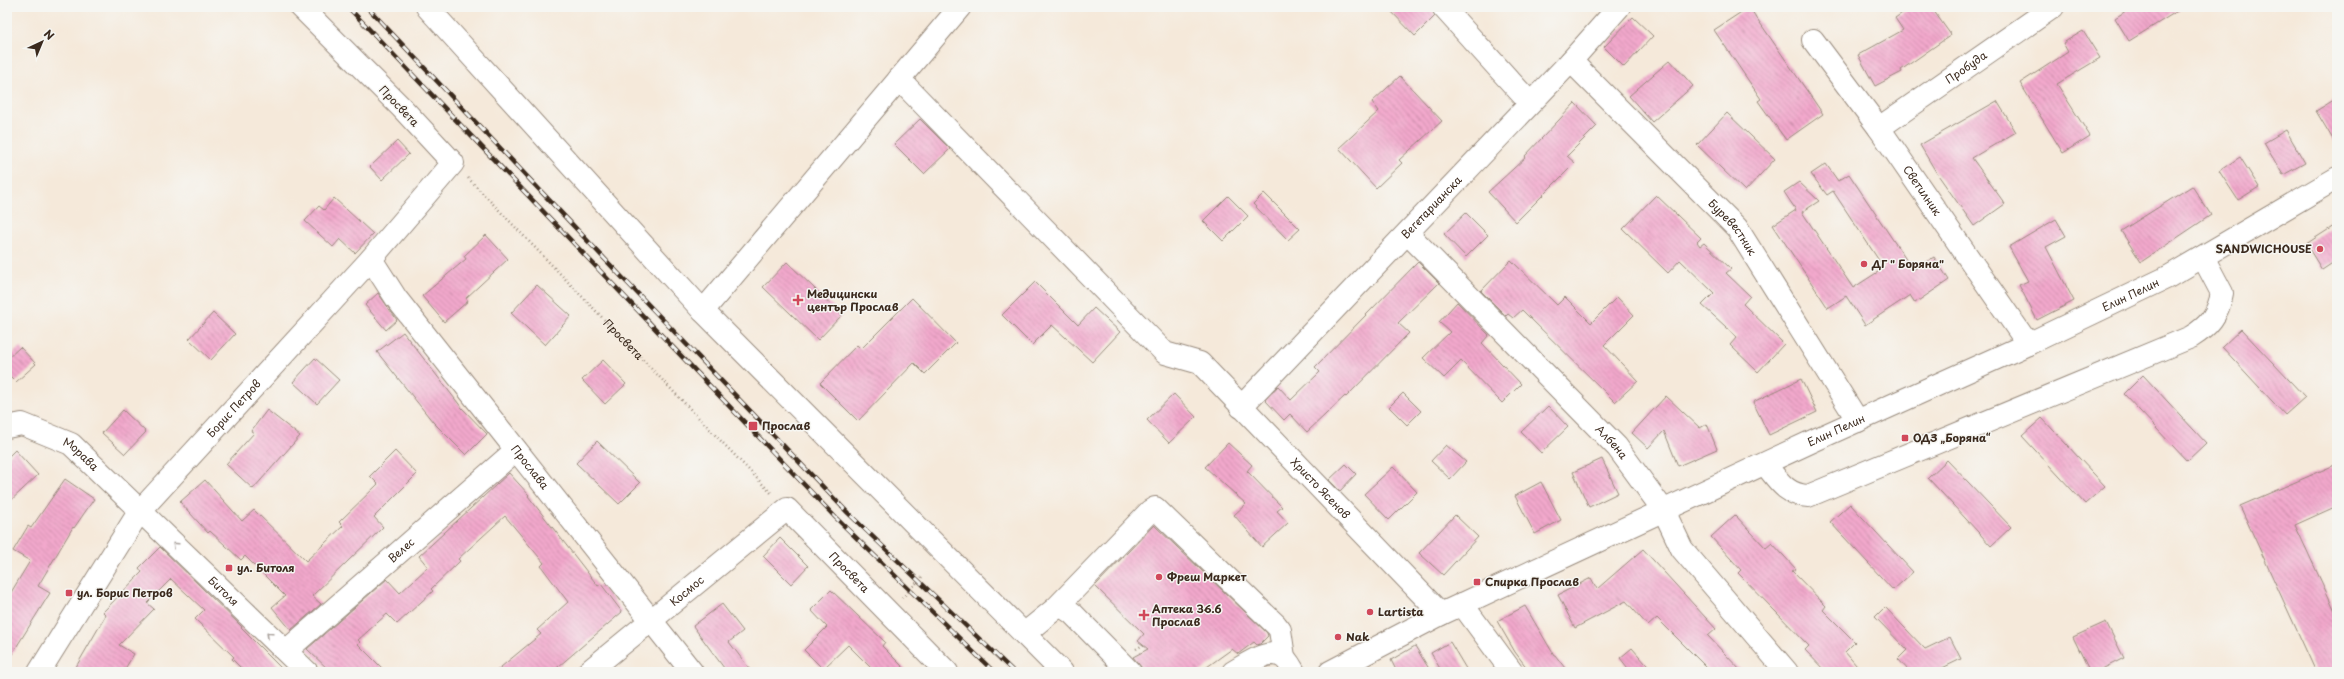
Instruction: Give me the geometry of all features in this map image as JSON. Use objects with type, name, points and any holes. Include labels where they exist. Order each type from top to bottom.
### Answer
[{"type":"street","name":"Просвета","points":[[301,7],[402,108],[453,163]]},
{"type":"street","points":[[427,7],[703,311],[1062,672]]},
{"type":"street","points":[[703,311],[960,7]]},
{"type":"street","points":[[1443,7],[1530,103]]},
{"type":"street","name":"Вегетарианска","points":[[1241,407],[1408,234],[1530,103],[1572,61],[1619,7]]},
{"type":"street","name":"Пробуда","points":[[1879,128],[2053,7]]},
{"type":"street","name":"Светилник","points":[[1813,40],[1879,128],[2028,344]]},
{"type":"street","name":"Буревестник","points":[[1572,61],[1737,228],[1858,420]]},
{"type":"street","name":"Христо Ясенов","points":[[899,79],[1165,353],[1200,363],[1441,614]]},
{"type":"street","name":"Борис Петров","points":[[40,672],[139,512],[371,259],[453,163]]},
{"type":"street","name":"Елин Пелин","points":[[1330,672],[1462,604],[1858,420],[2028,344],[2168,277],[2337,178]]},
{"type":"street","name":"Албена","points":[[1408,234],[1617,447],[1664,511],[1682,549],[1787,672]]},
{"type":"street","points":[[1765,464],[1786,490],[1796,495],[1808,496],[2191,337],[2206,328],[2214,317],[2222,293],[2203,257]]},
{"type":"street","name":"Прослава","points":[[371,259],[396,298],[653,620],[692,672]]},
{"type":"street","name":"Морава","points":[[7,427],[22,424],[71,444],[139,512]]},
{"type":"street","name":"Велес","points":[[286,651],[516,450]]},
{"type":"street","points":[[1024,634],[1056,608],[1150,511],[1155,508],[1276,625],[1280,630],[1289,665]]},
{"type":"street","name":"Просвета","points":[[786,509],[947,672]]},
{"type":"street","name":"Космос","points":[[588,672],[786,509]]},
{"type":"street","name":"Битоля","points":[[139,512],[307,672]]},
{"type":"street","points":[[1462,604],[1512,672]]},
{"type":"street","points":[[1056,608],[1063,607],[1072,613],[1130,672]]},
{"type":"street","points":[[1233,672],[1267,654],[1276,654],[1289,665]]},
{"type":"path","name":"Просвета","points":[[453,163],[786,509]]},
{"type":"path","points":[[902,598],[922,577]]},
{"type":"building","points":[[1387,7],[1431,7],[1435,16],[1415,36]]},
{"type":"building","points":[[1749,7],[1823,114],[1786,140],[1758,101],[1761,99],[1714,30]]},
{"type":"building","points":[[1911,7],[1931,7],[1951,35],[1901,70],[1902,72],[1875,86],[1858,55],[1903,30],[1895,18]]},
{"type":"building","points":[[2132,7],[2184,7],[2129,41],[2115,18]]},
{"type":"building","points":[[1633,17],[1653,36],[1624,67],[1604,47]]},
{"type":"building","points":[[2083,31],[2100,58],[2057,84],[2090,136],[2063,153],[2020,83],[2068,52],[2063,43]]},
{"type":"building","points":[[1670,60],[1693,86],[1652,122],[1629,96]]},
{"type":"building","points":[[1400,76],[1442,121],[1399,160],[1402,163],[1376,188],[1339,148],[1379,111],[1372,102]]},
{"type":"building","points":[[2337,98],[2337,146],[2316,111]]},
{"type":"building","points":[[1997,101],[2016,132],[1972,158],[2005,204],[1974,226],[1936,172],[1920,145]]},
{"type":"building","points":[[1575,103],[1597,126],[1567,156],[1575,163],[1516,222],[1488,192],[1526,157],[1525,156]]},
{"type":"building","points":[[1727,113],[1775,159],[1745,191],[1697,145]]},
{"type":"building","points":[[920,119],[950,149],[924,174],[894,144]]},
{"type":"building","points":[[2286,130],[2305,163],[2283,175],[2264,143]]},
{"type":"building","points":[[397,141],[409,154],[382,180],[370,167]]},
{"type":"building","points":[[2240,157],[2259,187],[2238,200],[2219,171]]},
{"type":"building","points":[[1826,164],[1838,181],[1849,174],[1913,270],[1934,257],[1949,280],[1915,303],[1910,295],[1865,325],[1846,296],[1828,308],[1773,225],[1796,210],[1784,192],[1799,182],[1819,201],[1802,212],[1853,288],[1884,268],[1833,191],[1827,195],[1811,174]]},
{"type":"building","points":[[2192,186],[2211,215],[2141,262],[2121,231]]},
{"type":"building","points":[[1264,193],[1300,229],[1288,240],[1253,204]]},
{"type":"building","points":[[1656,195],[1701,238],[1697,242],[1700,246],[1704,243],[1731,269],[1726,273],[1750,296],[1743,304],[1784,344],[1758,372],[1730,345],[1737,337],[1702,305],[1714,293],[1680,260],[1668,273],[1623,229]]},
{"type":"building","points":[[1228,196],[1248,216],[1223,241],[1203,221]]},
{"type":"building","points":[[334,198],[373,234],[355,253],[340,239],[333,247],[305,221],[319,206],[324,210]]},
{"type":"building","points":[[1466,213],[1488,235],[1466,257],[1444,234]]},
{"type":"building","points":[[2056,219],[2066,236],[2046,247],[2074,301],[2037,320],[2019,285],[2028,281],[2009,247]]},
{"type":"building","points":[[2337,224],[2337,260],[2322,270],[2306,244]]},
{"type":"building","points":[[486,235],[508,259],[466,298],[468,301],[444,322],[422,296],[466,259],[464,256]]},
{"type":"building","points":[[1511,260],[1557,305],[1565,297],[1591,323],[1617,297],[1634,315],[1604,345],[1638,381],[1615,402],[1522,310],[1513,318],[1508,314],[1506,316],[1481,291]]},
{"type":"building","points":[[787,262],[842,315],[818,340],[763,287]]},
{"type":"building","points":[[1418,262],[1439,283],[1398,323],[1409,333],[1346,397],[1345,396],[1307,432],[1290,414],[1284,420],[1265,400],[1278,386],[1291,400],[1320,372],[1315,367]]},
{"type":"building","points":[[1035,282],[1078,325],[1094,308],[1120,332],[1092,362],[1052,325],[1032,345],[1002,315]]},
{"type":"building","points":[[537,285],[571,316],[545,345],[511,313]]},
{"type":"building","points":[[378,293],[397,320],[386,330],[365,305]]},
{"type":"building","points":[[912,298],[956,343],[925,374],[914,363],[858,421],[820,383],[857,345],[861,349]]},
{"type":"building","points":[[1457,302],[1489,335],[1482,343],[1521,384],[1502,403],[1461,361],[1444,378],[1423,358],[1450,332],[1439,322]]},
{"type":"building","points":[[213,313],[235,334],[211,360],[189,339]]},
{"type":"building","points":[[2241,329],[2305,397],[2285,415],[2222,347]]},
{"type":"building","points":[[403,332],[462,408],[487,434],[466,455],[433,422],[377,352]]},
{"type":"building","points":[[20,347],[36,364],[16,382],[7,373],[7,359]]},
{"type":"building","points":[[315,358],[339,380],[317,404],[293,382]]},
{"type":"building","points":[[603,360],[626,384],[605,404],[582,380]]},
{"type":"building","points":[[2143,375],[2206,443],[2187,461],[2124,394]]},
{"type":"building","points":[[1801,379],[1817,412],[1769,435],[1753,402]]},
{"type":"building","points":[[1403,393],[1421,411],[1407,425],[1389,407]]},
{"type":"building","points":[[1174,394],[1196,417],[1169,443],[1147,420]]},
{"type":"building","points":[[1666,396],[1700,428],[1707,424],[1717,449],[1678,466],[1664,431],[1648,448],[1632,433]]},
{"type":"building","points":[[1548,406],[1568,427],[1541,453],[1521,432]]},
{"type":"building","points":[[123,410],[146,432],[125,454],[102,433]]},
{"type":"building","points":[[267,410],[300,436],[253,489],[226,464],[254,433],[251,431]]},
{"type":"building","points":[[2042,418],[2105,486],[2085,504],[2022,436]]},
{"type":"building","points":[[597,441],[640,483],[619,504],[576,463]]},
{"type":"building","points":[[1228,443],[1252,465],[1247,471],[1282,507],[1277,511],[1288,523],[1262,547],[1234,515],[1246,504],[1205,467]]},
{"type":"building","points":[[1446,445],[1466,462],[1450,479],[1431,461]]},
{"type":"building","points":[[15,450],[38,475],[7,504],[7,458]]},
{"type":"building","points":[[395,451],[417,474],[374,517],[383,527],[312,596],[321,604],[291,630],[272,607],[285,596],[245,556],[241,560],[210,531],[208,533],[180,502],[205,480],[242,521],[254,510],[306,561],[343,526],[339,522],[378,484],[370,476]]},
{"type":"building","points":[[1602,459],[1618,493],[1589,507],[1573,472]]},
{"type":"building","points":[[1947,460],[2011,527],[1991,546],[1928,478]]},
{"type":"building","points":[[1346,464],[1356,474],[1340,491],[1329,480]]},
{"type":"building","points":[[2337,464],[2337,506],[2295,525],[2337,615],[2337,672],[2316,672],[2240,506]]},
{"type":"building","points":[[1393,467],[1417,492],[1389,520],[1364,494]]},
{"type":"building","points":[[509,473],[529,495],[528,496],[598,586],[601,584],[622,612],[552,672],[495,672],[541,634],[537,630],[568,602],[541,566],[544,563],[505,516],[458,559],[460,561],[431,589],[433,591],[397,624],[387,614],[358,640],[360,642],[358,644],[386,672],[331,672],[307,649],[387,579],[400,593],[428,567],[419,556]]},
{"type":"building","points":[[65,479],[94,499],[74,528],[73,527],[38,586],[50,593],[7,662],[7,599],[30,561],[13,551],[28,526],[31,528]]},
{"type":"building","points":[[1541,482],[1561,520],[1535,534],[1515,496]]},
{"type":"building","points":[[1850,504],[1913,572],[1893,590],[1830,522]]},
{"type":"building","points":[[1455,515],[1478,537],[1443,575],[1419,553]]},
{"type":"building","points":[[1735,515],[1766,548],[1772,543],[1796,569],[1792,571],[1826,606],[1823,610],[1855,642],[1845,652],[1862,672],[1826,672],[1805,650],[1809,646],[1738,573],[1741,570],[1711,537]]},
{"type":"building","points":[[1154,525],[1267,633],[1268,636],[1260,644],[1257,645],[1254,642],[1238,654],[1232,649],[1200,672],[1145,672],[1133,657],[1148,649],[1138,641],[1144,634],[1095,586]]},
{"type":"building","points":[[780,538],[808,566],[791,584],[763,556]]},
{"type":"building","points":[[160,547],[242,627],[241,628],[285,672],[245,672],[232,659],[234,657],[195,619],[204,610],[171,579],[147,603],[154,609],[119,645],[134,654],[123,672],[73,672],[106,615],[103,612],[142,572],[139,568]]},
{"type":"building","points":[[1643,549],[1716,629],[1708,636],[1742,672],[1711,672],[1657,618],[1648,626],[1626,601],[1575,628],[1558,595],[1591,578],[1597,589]]},
{"type":"building","points":[[831,590],[885,642],[882,646],[908,672],[875,672],[848,645],[823,669],[804,650],[827,627],[811,610]]},
{"type":"building","points":[[722,604],[743,631],[729,642],[752,672],[727,672],[693,626]]},
{"type":"building","points":[[1525,606],[1554,655],[1568,672],[1530,672],[1515,652],[1497,621]]},
{"type":"building","points":[[1885,607],[1925,649],[1950,637],[1961,659],[1934,672],[1910,672],[1898,659],[1907,650],[1875,617]]},
{"type":"building","points":[[2106,622],[2124,658],[2096,672],[2090,672],[2073,637]]},
{"type":"building","points":[[1450,642],[1468,672],[1442,672],[1431,653]]},
{"type":"building","points":[[1415,646],[1431,672],[1397,672],[1391,660]]},
{"type":"building","points":[[1632,648],[1653,672],[1631,672],[1620,658]]},
{"type":"railway","points":[[348,7],[836,518],[994,672]]},
{"type":"railway","points":[[367,7],[618,273],[848,513],[1014,672]]},
{"type":"place","name":"SANDWICHOUSE","points":[[2320,249]]},
{"type":"place","name":"ДГ \" Боряна\"","points":[[1864,264]]},
{"type":"place","name":"Медицински център Прослав","points":[[798,300]]},
{"type":"place","name":"Прослав","points":[[753,426]]},
{"type":"place","name":"ОДЗ „Боряна“","points":[[1905,438]]},
{"type":"place","name":"ул. Битоля","points":[[229,568]]},
{"type":"place","name":"Фреш Маркет","points":[[1159,577]]},
{"type":"place","name":"Спирка Прослав","points":[[1477,582]]},
{"type":"place","name":"ул. Борис Петров","points":[[69,593]]},
{"type":"place","name":"Lartista","points":[[1370,612]]},
{"type":"place","name":"Аптека 36.6 Прослав","points":[[1144,615]]},
{"type":"place","name":"Nak","points":[[1338,637]]}]
